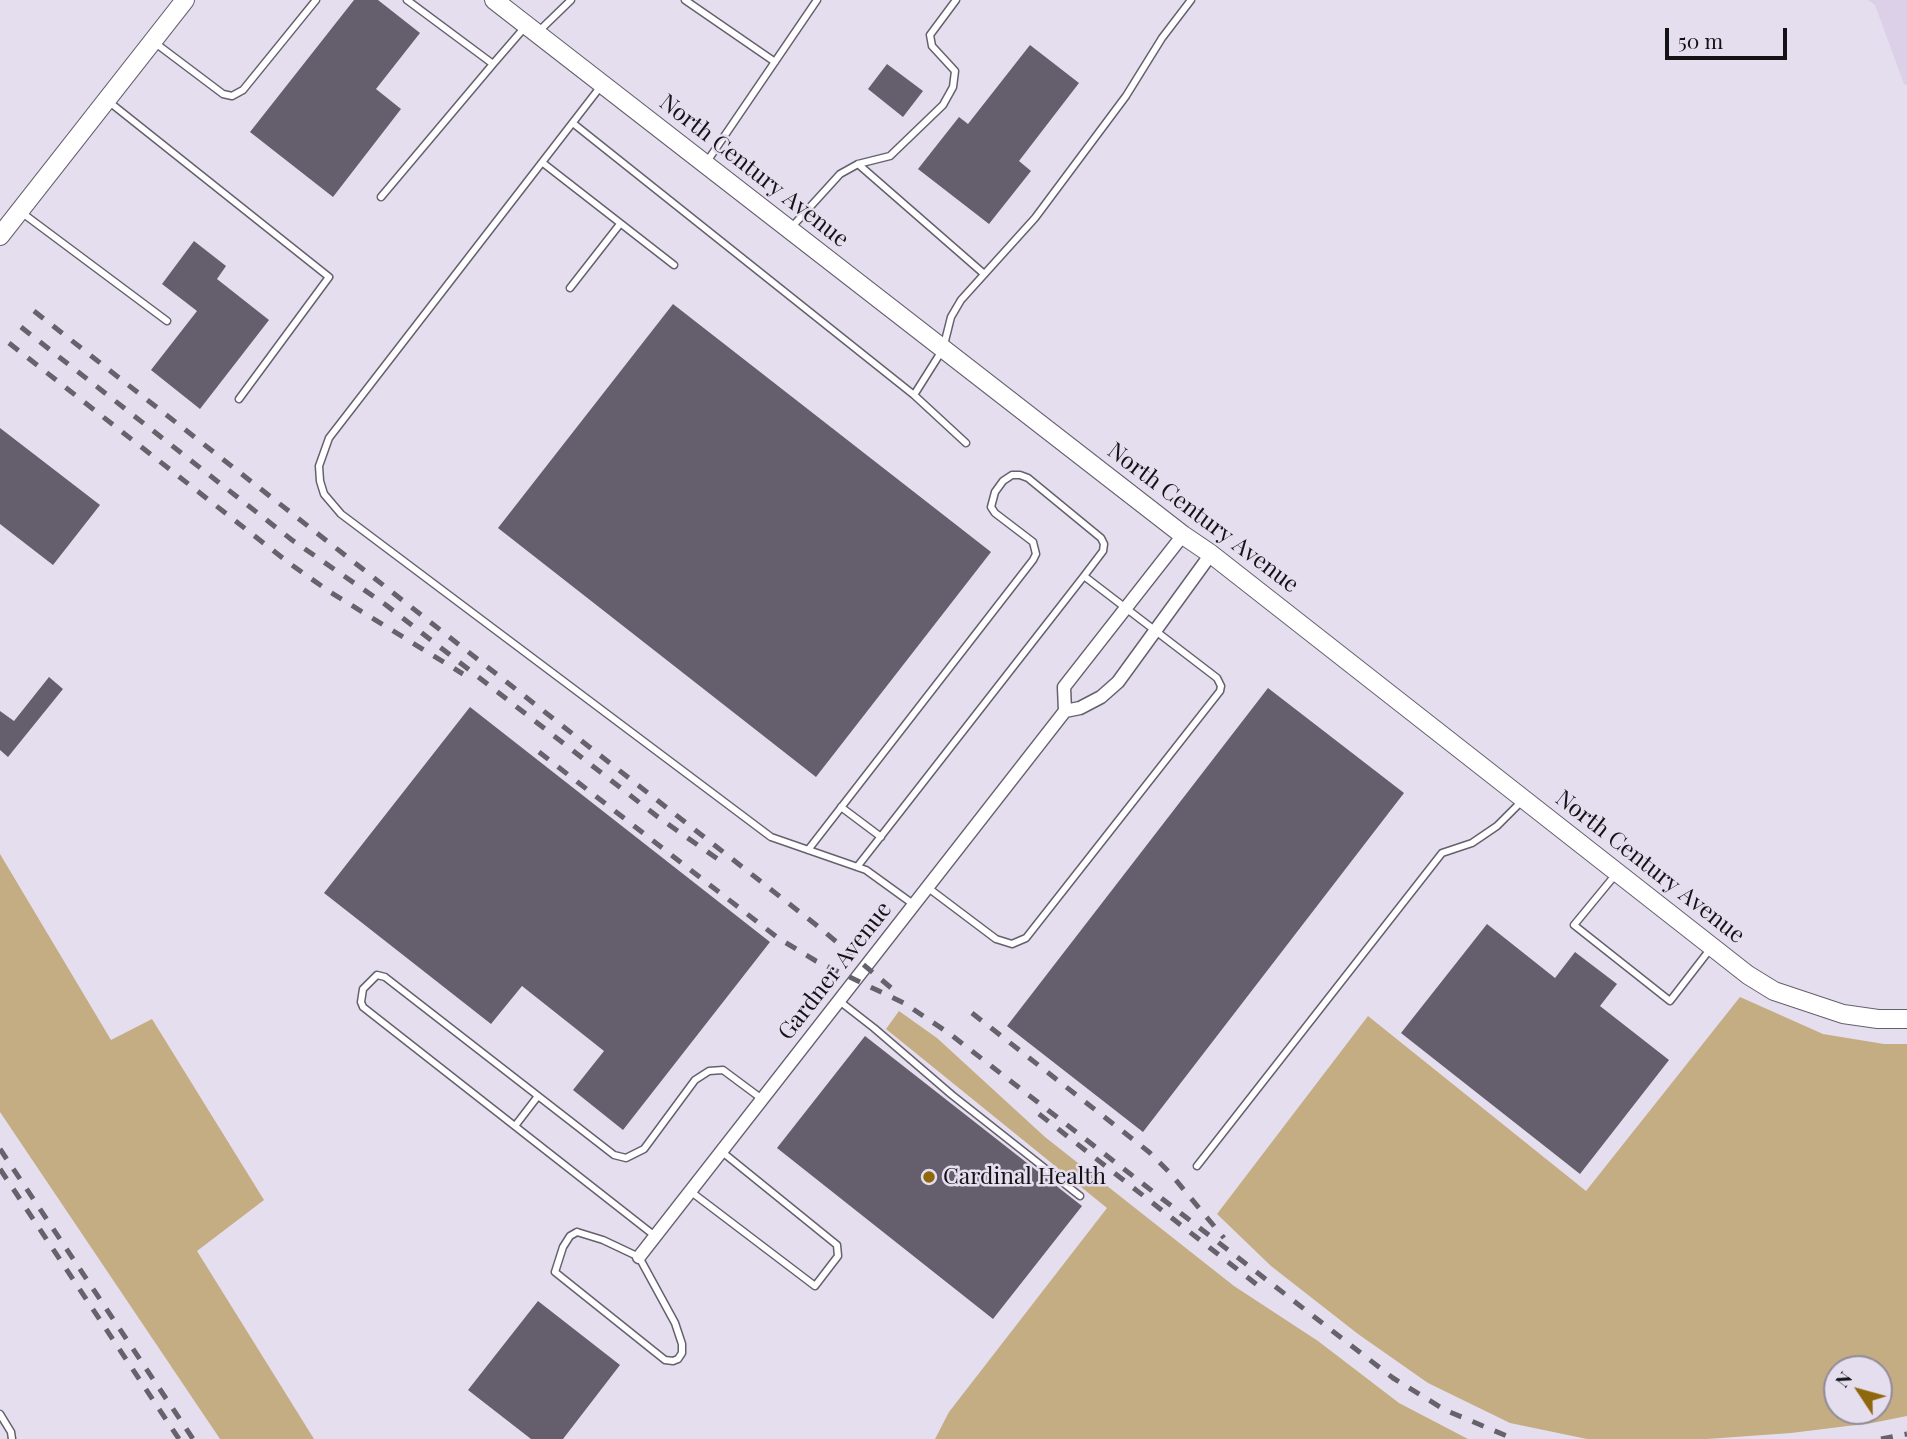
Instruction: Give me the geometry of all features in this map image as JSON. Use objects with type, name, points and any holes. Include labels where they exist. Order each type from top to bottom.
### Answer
[{"type":"street","points":[[0,236],[185,0]]},
{"type":"street","name":"North Century Avenue","points":[[494,0],[1211,554],[1748,975],[1774,991],[1843,1014],[1878,1019],[1907,1019]]},
{"type":"street","name":"Gardner Avenue","points":[[639,1257],[1065,711],[1064,687],[1183,535]]},
{"type":"street","points":[[1065,711],[1080,708],[1101,697],[1118,682],[1211,554]]},
{"type":"lane","points":[[153,41],[223,94],[232,96],[243,90],[316,0]]},
{"type":"lane","points":[[407,0],[493,64]]},
{"type":"lane","points":[[381,197],[493,64],[531,29],[571,0]]},
{"type":"lane","points":[[685,0],[775,62]]},
{"type":"lane","points":[[705,164],[817,0]]},
{"type":"lane","points":[[789,230],[840,174],[858,164],[890,156],[943,105],[953,87],[955,71],[932,46],[930,35],[956,0]]},
{"type":"lane","points":[[914,395],[943,349],[956,309],[984,273],[1035,218],[1126,96],[1157,46],[1191,0]]},
{"type":"lane","points":[[602,84],[574,124],[330,438],[319,466],[324,494],[341,514],[771,837],[858,867],[881,879],[913,904]]},
{"type":"lane","points":[[107,100],[330,277],[239,399]]},
{"type":"lane","points":[[574,124],[914,395],[966,443]]},
{"type":"lane","points":[[543,163],[674,265]]},
{"type":"lane","points":[[858,164],[984,273]]},
{"type":"lane","points":[[20,211],[167,321]]},
{"type":"lane","points":[[570,288],[620,224]]},
{"type":"lane","points":[[808,850],[1033,560],[1036,554],[1033,542],[991,507],[995,492],[1003,481],[1012,475],[1028,478],[1101,538],[1104,544],[1102,551],[858,867]]},
{"type":"lane","points":[[927,887],[996,939],[1012,944],[1020,942],[1032,931],[1218,695],[1220,686],[1217,678],[1084,576]]},
{"type":"lane","points":[[1197,1166],[1442,853],[1472,843],[1497,826],[1523,799]]},
{"type":"lane","points":[[841,807],[881,837]]},
{"type":"lane","points":[[1617,873],[1574,925],[1670,1001],[1712,947]]},
{"type":"lane","points":[[655,1236],[363,1007],[363,989],[377,975],[385,977],[614,1155],[626,1158],[644,1149],[695,1080],[709,1071],[723,1070],[762,1099]]},
{"type":"lane","points":[[838,1000],[1080,1196]]},
{"type":"lane","points":[[515,1126],[538,1096]]},
{"type":"lane","points":[[690,1191],[814,1286],[838,1256],[837,1245],[721,1151]]},
{"type":"lane","points":[[576,1232],[603,1240],[639,1257],[660,1294],[682,1344],[682,1353],[673,1361],[665,1360],[555,1269],[563,1247],[576,1232]]},
{"type":"lane","points":[[0,1415],[12,1439]]},
{"type":"shaded area","points":[[1868,0],[1907,0],[1907,85],[1904,84],[1875,5]]},
{"type":"shaded area","points":[[0,854],[111,1040],[152,1019],[264,1200],[197,1251],[314,1439],[220,1439],[0,1112]]},
{"type":"shaded area","points":[[1740,997],[1823,1034],[1884,1044],[1907,1044],[1907,1416],[1893,1419],[1893,1355],[1823,1355],[1823,1425],[1856,1425],[1707,1439],[1587,1439],[1510,1423],[1428,1383],[1358,1334],[1271,1266],[1217,1214],[1368,1016],[1586,1191]]},
{"type":"shaded area","points":[[899,1011],[937,1038],[1045,1137],[1234,1286],[1318,1341],[1399,1403],[1468,1439],[935,1439],[949,1412],[1107,1208],[886,1029]]},
{"type":"building","points":[[354,0],[378,0],[420,33],[376,89],[401,109],[333,197],[250,132]]},
{"type":"building","points":[[1030,45],[1079,83],[1019,161],[1031,171],[989,224],[918,169],[959,117],[968,124]]},
{"type":"building","points":[[887,64],[923,91],[903,117],[868,89]]},
{"type":"building","points":[[194,241],[226,266],[217,279],[269,320],[200,409],[151,370],[197,311],[162,284]]},
{"type":"building","points":[[673,304],[991,552],[816,777],[498,528]]},
{"type":"building","points":[[0,428],[100,505],[53,565],[0,524]]},
{"type":"building","points":[[49,677],[63,689],[8,757],[0,750],[0,711],[14,721]]},
{"type":"building","points":[[1268,688],[1404,793],[1143,1132],[1007,1026]]},
{"type":"building","points":[[470,707],[770,942],[623,1130],[573,1090],[604,1051],[522,986],[491,1024],[324,893]]},
{"type":"building","points":[[1487,924],[1555,978],[1575,952],[1617,984],[1600,1006],[1669,1060],[1580,1174],[1401,1033]]},
{"type":"building","name":"Cardinal Health","points":[[865,1036],[1082,1206],[993,1319],[777,1148]]},
{"type":"building","points":[[538,1301],[620,1365],[563,1439],[531,1439],[468,1390]]},
{"type":"railway","points":[[34,311],[820,928],[896,992]]},
{"type":"railway","points":[[21,327],[292,540],[386,605],[658,817],[719,860]]},
{"type":"railway","points":[[9,343],[289,563],[330,592],[463,674]]},
{"type":"railway","points":[[539,752],[778,938],[816,961],[904,1003],[950,1034],[1393,1378],[1445,1410],[1514,1439]]},
{"type":"railway","points":[[972,1013],[1149,1152],[1224,1238]]},
{"type":"railway","points":[[1039,1114],[1265,1291]]},
{"type":"railway","points":[[0,1149],[193,1439]]},
{"type":"railway","points":[[0,1169],[179,1439]]},
{"type":"railway","points":[[1881,1439],[1907,1434]]},
{"type":"place","name":"Cardinal Health","points":[[929,1177]]}]
